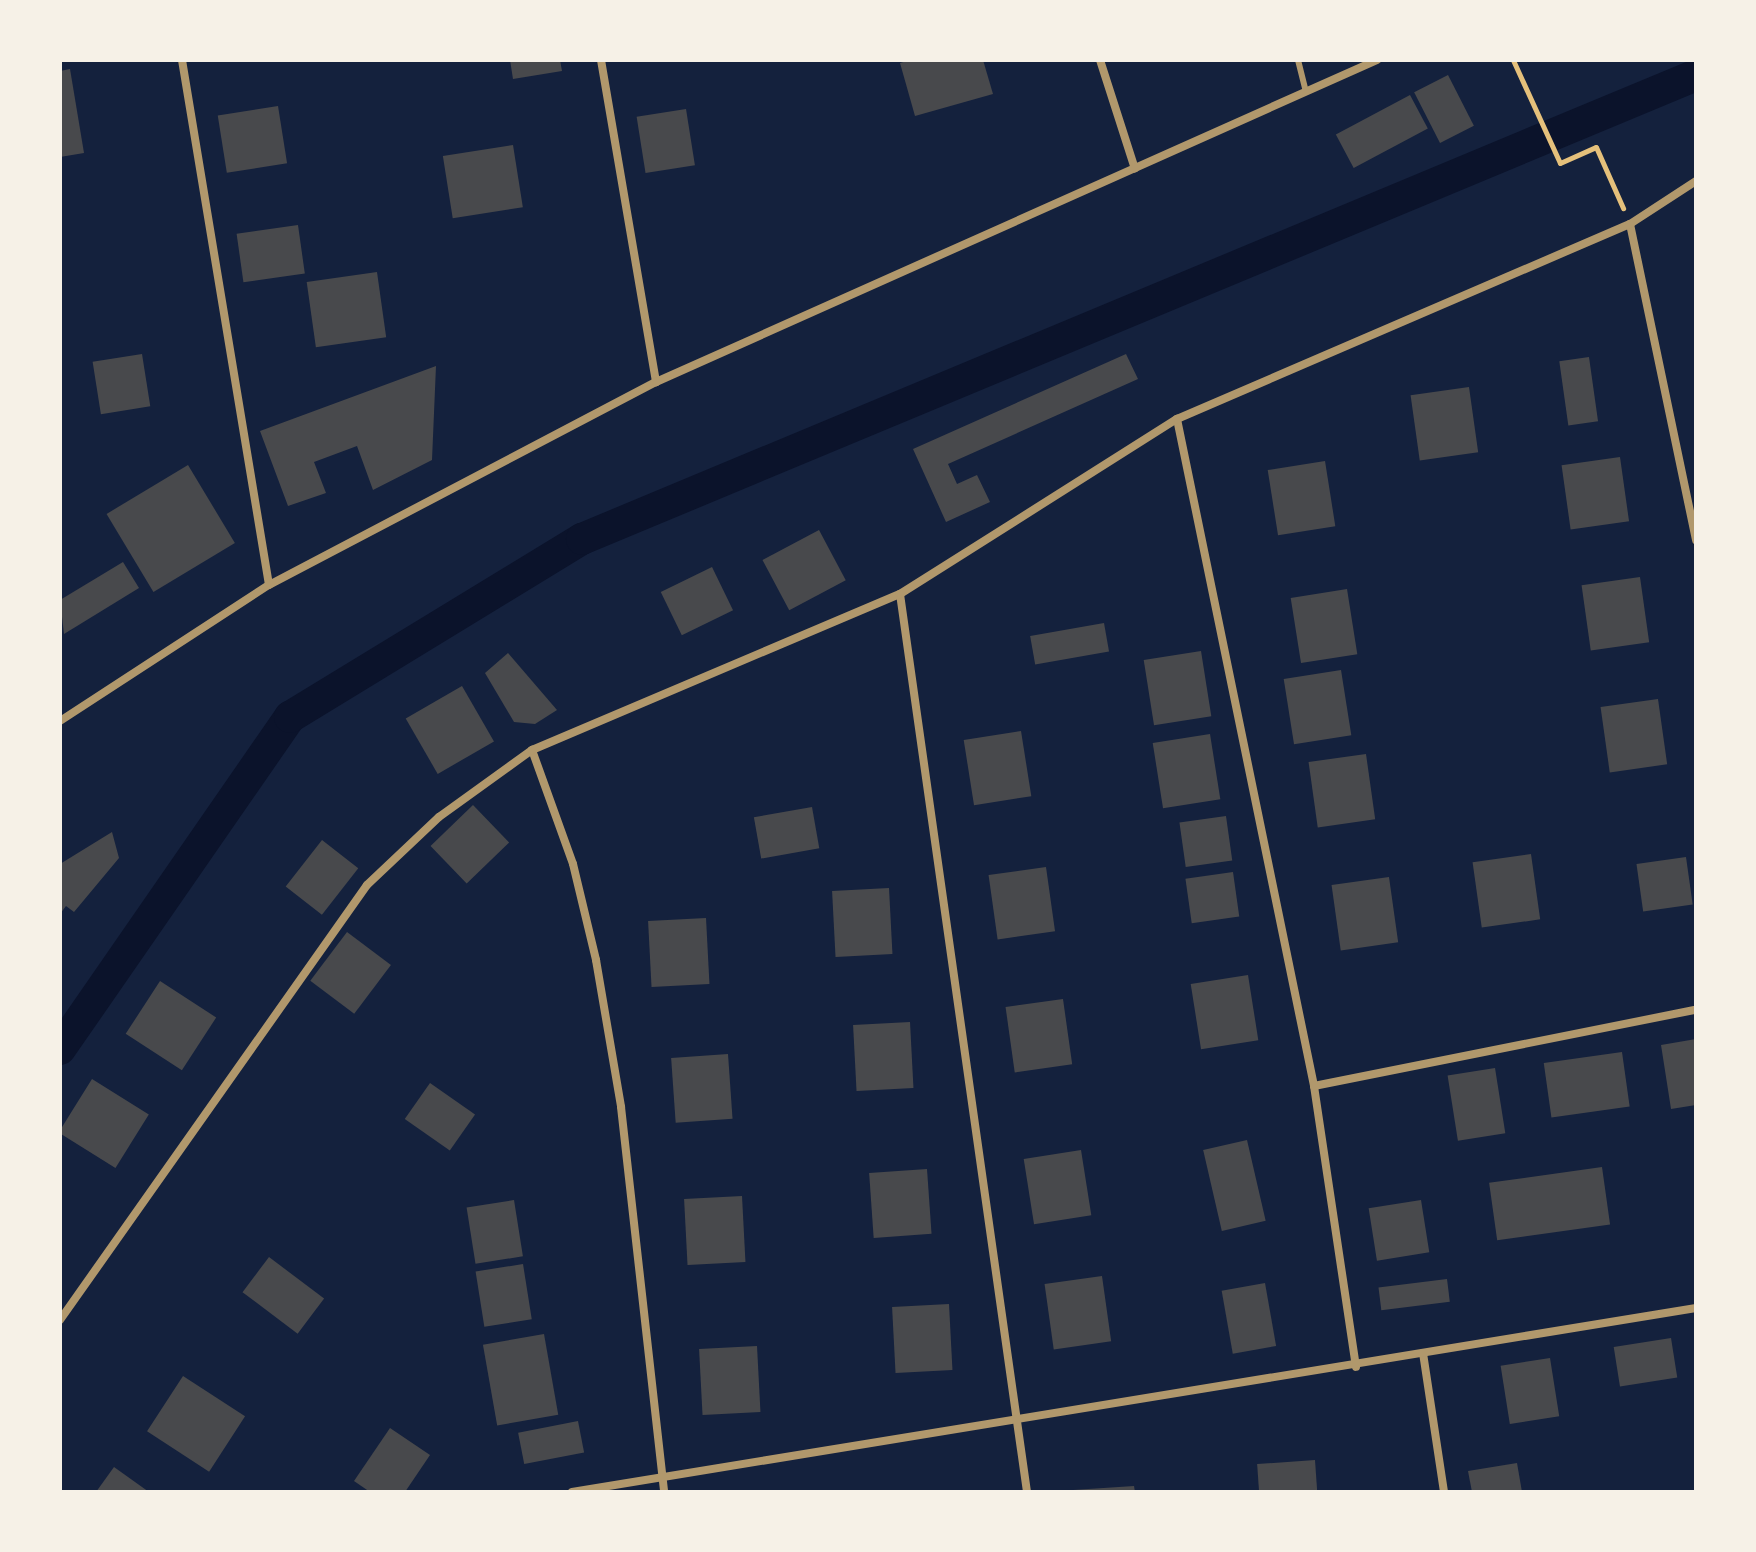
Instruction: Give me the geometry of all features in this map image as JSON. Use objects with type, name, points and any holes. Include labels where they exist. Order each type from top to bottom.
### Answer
[{"type":"street","points":[[182,60],[269,585]]},
{"type":"street","points":[[601,60],[656,382]]},
{"type":"street","points":[[1100,60],[1135,169]]},
{"type":"street","points":[[60,721],[269,585],[656,382],[1377,60]]},
{"type":"street","points":[[60,1320],[367,885],[439,817],[532,750],[900,594],[1177,419],[1630,224],[1696,181]]},
{"type":"street","points":[[1630,224],[1695,518],[1696,540]]},
{"type":"street","points":[[1177,419],[1314,1086],[1356,1367]]},
{"type":"street","points":[[900,594],[1027,1492]]},
{"type":"street","points":[[532,750],[573,864],[596,960],[621,1107],[664,1492]]},
{"type":"street","points":[[1314,1086],[1696,1010]]},
{"type":"street","points":[[572,1492],[1356,1367],[1696,1308]]},
{"type":"street","points":[[1423,1353],[1444,1492]]},
{"type":"lane","points":[[1298,60],[1306,92]]},
{"type":"path","points":[[1513,60],[1560,163],[1596,147],[1630,224]]},
{"type":"building","points":[[510,60],[560,60],[562,71],[513,79]]},
{"type":"building","points":[[910,60],[983,60],[993,94],[915,116],[900,63]]},
{"type":"building","points":[[70,69],[84,153],[60,157],[60,71]]},
{"type":"building","points":[[1448,75],[1474,126],[1440,143],[1414,92]]},
{"type":"building","points":[[1410,95],[1428,129],[1354,168],[1336,134]]},
{"type":"building","points":[[278,106],[287,163],[227,173],[218,116]]},
{"type":"building","points":[[686,109],[695,165],[646,173],[637,117]]},
{"type":"building","points":[[513,145],[523,207],[453,218],[443,156]]},
{"type":"building","points":[[298,225],[305,274],[243,282],[237,234]]},
{"type":"building","points":[[377,272],[386,337],[316,347],[307,282]]},
{"type":"building","points":[[142,354],[150,406],[101,414],[93,362]]},
{"type":"building","points":[[1126,354],[1138,379],[948,464],[957,484],[977,475],[990,502],[946,522],[913,449]]},
{"type":"building","points":[[1589,357],[1598,421],[1568,426],[1559,361]]},
{"type":"building","points":[[436,366],[432,460],[373,490],[357,446],[314,462],[326,493],[288,506],[260,431]]},
{"type":"building","points":[[1469,387],[1478,452],[1420,461],[1411,395]]},
{"type":"building","points":[[1620,457],[1629,521],[1571,530],[1562,465]]},
{"type":"building","points":[[1325,461],[1335,526],[1278,535],[1268,470]]},
{"type":"building","points":[[188,465],[235,543],[153,592],[107,514]]},
{"type":"building","points":[[819,530],[846,580],[789,610],[762,560]]},
{"type":"building","points":[[123,562],[139,588],[64,634],[60,600]]},
{"type":"building","points":[[712,567],[733,610],[682,635],[661,592]]},
{"type":"building","points":[[1640,577],[1649,642],[1591,651],[1582,585]]},
{"type":"building","points":[[1347,589],[1357,654],[1301,663],[1291,598]]},
{"type":"building","points":[[1104,623],[1109,652],[1035,665],[1030,636]]},
{"type":"building","points":[[1201,651],[1211,716],[1154,725],[1144,660]]},
{"type":"building","points":[[508,653],[557,710],[535,724],[514,722],[485,673]]},
{"type":"building","points":[[1341,670],[1351,735],[1294,744],[1284,679]]},
{"type":"building","points":[[462,686],[494,741],[438,774],[406,718]]},
{"type":"building","points":[[1658,699],[1667,764],[1610,772],[1601,707]]},
{"type":"building","points":[[1021,731],[1031,796],[974,805],[964,740]]},
{"type":"building","points":[[1210,734],[1220,799],[1163,808],[1153,743]]},
{"type":"building","points":[[1366,754],[1375,819],[1318,827],[1309,762]]},
{"type":"building","points":[[473,805],[509,842],[467,883],[431,846]]},
{"type":"building","points":[[812,807],[819,848],[761,859],[754,817]]},
{"type":"building","points":[[1226,816],[1232,861],[1186,867],[1179,823]]},
{"type":"building","points":[[112,832],[119,858],[74,912],[66,906],[60,914],[60,864]]},
{"type":"building","points":[[322,840],[358,868],[322,915],[286,886]]},
{"type":"building","points":[[1531,854],[1540,919],[1482,928],[1473,862]]},
{"type":"building","points":[[1686,857],[1693,905],[1643,911],[1636,864]]},
{"type":"building","points":[[1046,867],[1055,931],[998,939],[989,875]]},
{"type":"building","points":[[1233,872],[1239,917],[1192,923],[1185,879]]},
{"type":"building","points":[[1389,877],[1398,942],[1341,950],[1332,885]]},
{"type":"building","points":[[889,888],[892,954],[836,957],[832,891]]},
{"type":"building","points":[[706,918],[709,984],[652,987],[648,921]]},
{"type":"building","points":[[347,932],[391,965],[354,1014],[310,981]]},
{"type":"building","points":[[1248,975],[1258,1040],[1201,1049],[1191,984]]},
{"type":"building","points":[[160,981],[216,1017],[182,1070],[126,1034]]},
{"type":"building","points":[[1063,999],[1072,1064],[1015,1072],[1006,1007]]},
{"type":"building","points":[[910,1022],[913,1088],[857,1091],[853,1025]]},
{"type":"building","points":[[1696,1039],[1696,1105],[1671,1109],[1661,1045]]},
{"type":"building","points":[[1622,1052],[1630,1106],[1551,1117],[1544,1063]]},
{"type":"building","points":[[728,1054],[733,1119],[676,1123],[671,1058]]},
{"type":"building","points":[[1495,1068],[1505,1133],[1458,1141],[1448,1076]]},
{"type":"building","points":[[92,1079],[149,1115],[115,1168],[60,1133]]},
{"type":"building","points":[[430,1083],[475,1115],[450,1151],[405,1119]]},
{"type":"building","points":[[1247,1140],[1266,1221],[1222,1231],[1203,1150]]},
{"type":"building","points":[[1081,1150],[1091,1215],[1034,1224],[1024,1159]]},
{"type":"building","points":[[1602,1167],[1610,1224],[1497,1240],[1489,1183]]},
{"type":"building","points":[[927,1169],[932,1234],[874,1238],[869,1173]]},
{"type":"building","points":[[742,1196],[745,1262],[688,1265],[684,1199]]},
{"type":"building","points":[[514,1200],[523,1256],[476,1264],[467,1208]]},
{"type":"building","points":[[1421,1200],[1429,1252],[1377,1261],[1369,1208]]},
{"type":"building","points":[[269,1257],[324,1299],[298,1334],[243,1292]]},
{"type":"building","points":[[523,1264],[532,1319],[484,1327],[476,1272]]},
{"type":"building","points":[[1102,1276],[1111,1341],[1054,1349],[1045,1284]]},
{"type":"building","points":[[1447,1279],[1450,1302],[1381,1310],[1379,1287]]},
{"type":"building","points":[[1265,1283],[1276,1346],[1233,1354],[1222,1291]]},
{"type":"building","points":[[949,1304],[952,1370],[896,1373],[892,1307]]},
{"type":"building","points":[[544,1334],[558,1415],[497,1426],[483,1345]]},
{"type":"building","points":[[1671,1338],[1677,1378],[1620,1387],[1614,1347]]},
{"type":"building","points":[[757,1346],[760,1412],[703,1415],[699,1349]]},
{"type":"building","points":[[1550,1358],[1559,1416],[1510,1424],[1501,1366]]},
{"type":"building","points":[[183,1376],[245,1416],[209,1472],[147,1431]]},
{"type":"building","points":[[578,1421],[584,1452],[524,1464],[518,1433]]},
{"type":"building","points":[[390,1428],[430,1455],[405,1492],[370,1492],[354,1481]]},
{"type":"building","points":[[1315,1460],[1317,1492],[1259,1492],[1257,1464]]},
{"type":"building","points":[[1517,1463],[1522,1492],[1472,1492],[1468,1471]]},
{"type":"building","points":[[114,1467],[149,1492],[96,1492]]},
{"type":"building","points":[[1134,1486],[1135,1492],[1073,1492],[1073,1490]]},
{"type":"waterway","points":[[60,1049],[290,717],[582,539],[1696,75]]}]
